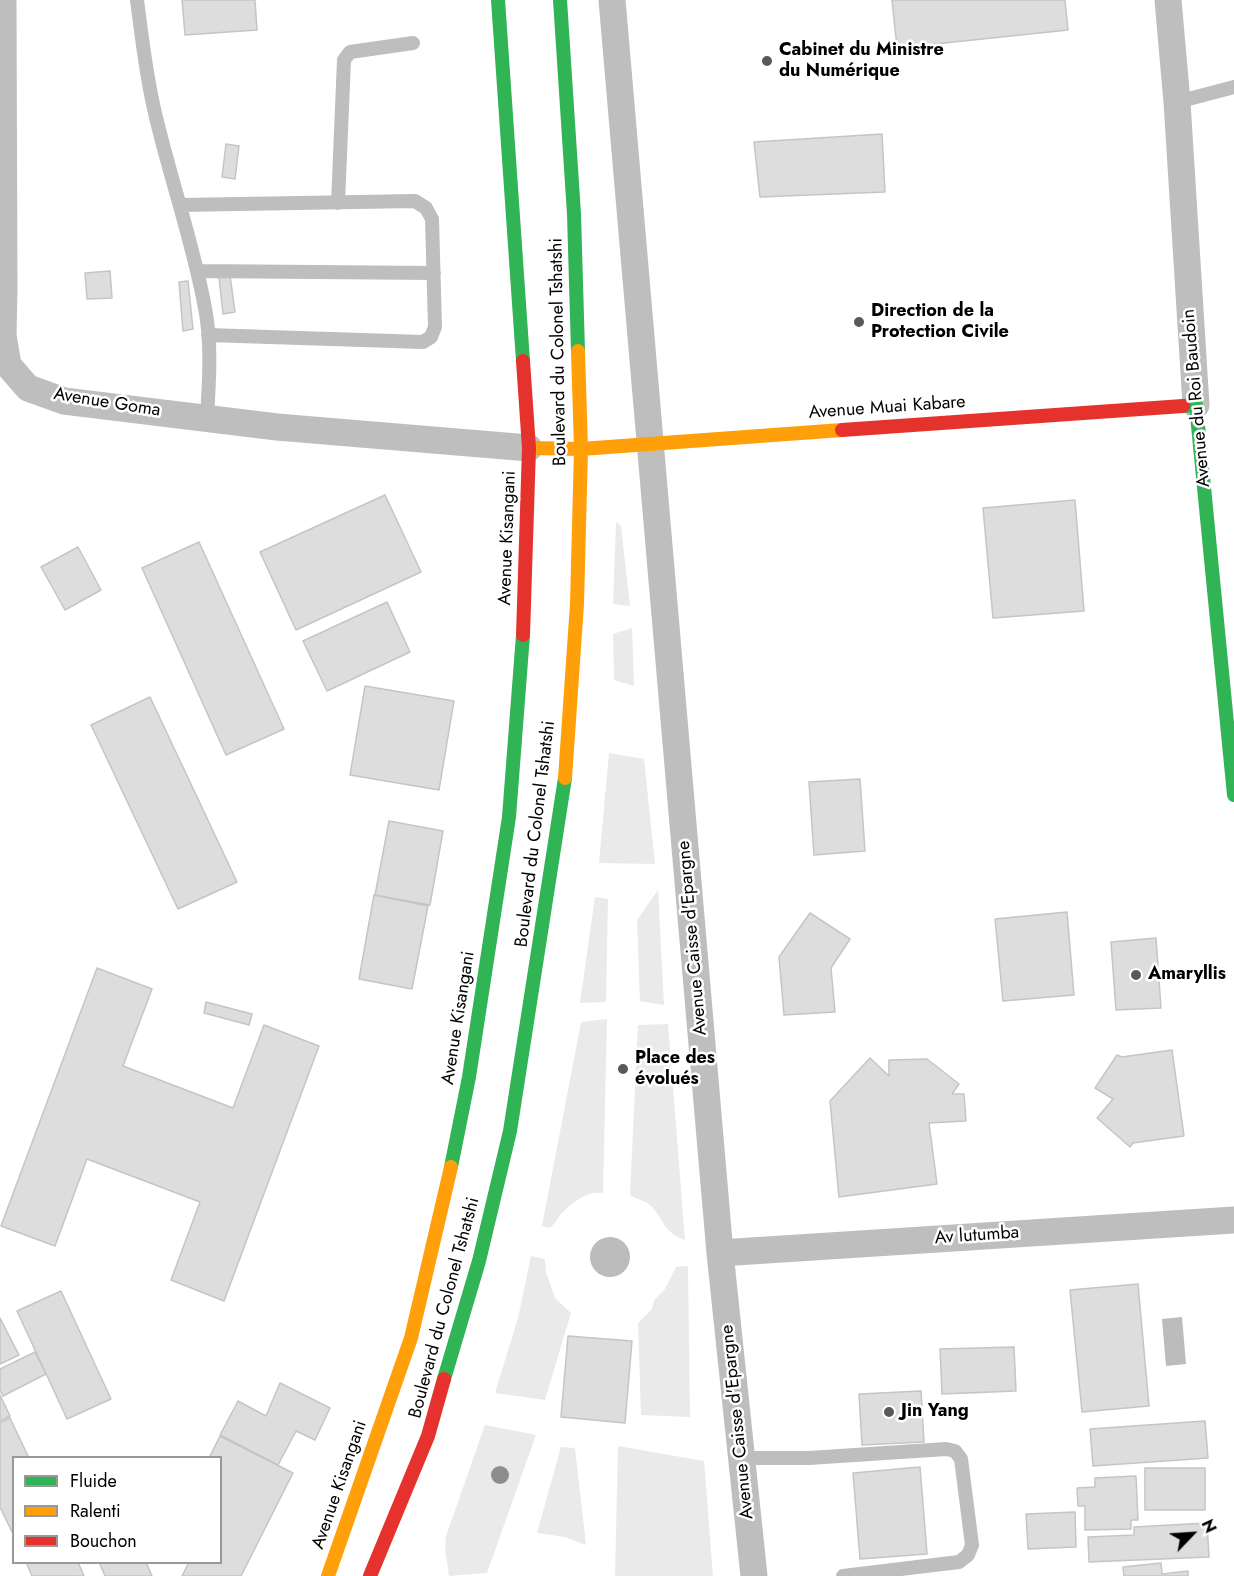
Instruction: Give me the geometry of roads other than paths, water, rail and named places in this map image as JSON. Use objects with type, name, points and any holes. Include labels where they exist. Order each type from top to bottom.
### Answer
[{"type":"street","name":"Avenue Goma","points":[[3,0],[3,335],[8,365],[28,388],[64,400],[277,427],[529,448],[581,448]]},
{"type":"street","name":"Boulevard du Colonel Tshatshi","points":[[498,0],[529,448]]},
{"type":"street","name":"Boulevard du Colonel Tshatshi","points":[[370,1576],[428,1436],[479,1261],[510,1131],[565,781],[577,604],[581,448],[574,214],[560,0]]},
{"type":"street","name":"Avenue Caisse d'Epargne","points":[[612,0],[720,1253],[754,1576]]},
{"type":"street","name":"Avenue du Roi Baudoin","points":[[1168,0],[1177,102],[1196,405],[1234,795]]},
{"type":"street","name":"Avenue Muai Kabare","points":[[581,448],[1196,405]]},
{"type":"street","name":"Avenue Kisangani","points":[[328,1576],[411,1338],[446,1193],[469,1077],[509,817],[523,649],[529,448]]},
{"type":"street","name":"Av lutumba","points":[[720,1253],[1234,1220]]},
{"type":"lane","points":[[137,0],[155,113],[206,310],[210,360],[207,418]]},
{"type":"lane","points":[[338,203],[344,60],[350,52],[413,43]]},
{"type":"lane","points":[[1177,102],[1234,87]]},
{"type":"lane","points":[[180,205],[415,201],[426,208],[432,219],[435,327],[431,337],[423,342],[208,335]]},
{"type":"lane","points":[[197,271],[434,273]]},
{"type":"lane","points":[[742,1458],[809,1458],[946,1449],[955,1451],[961,1459],[972,1545],[968,1556],[959,1562],[843,1576]]},
{"type":"place","name":"Cabinet du Ministre du Numérique","points":[[767,61]]},
{"type":"place","name":"Direction de la Protection Civile","points":[[859,322]]},
{"type":"place","name":"Amaryllis","points":[[1136,975]]},
{"type":"place","name":"Place des évolués","points":[[623,1069]]},
{"type":"place","name":"Jin Yang","points":[[889,1412]]}]
